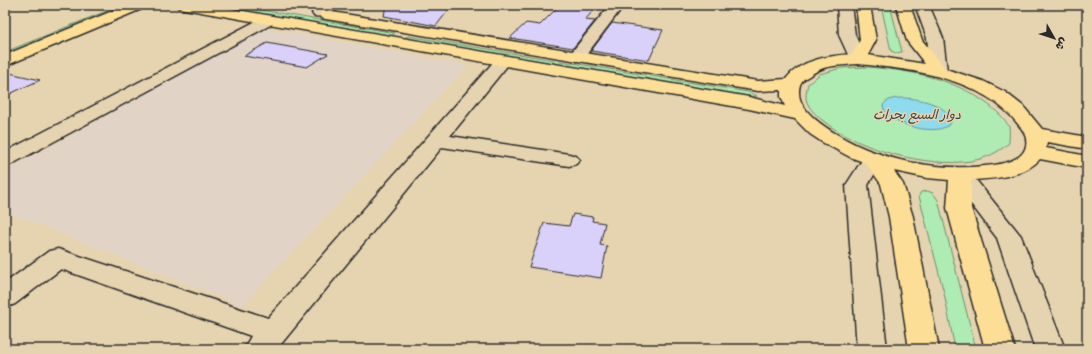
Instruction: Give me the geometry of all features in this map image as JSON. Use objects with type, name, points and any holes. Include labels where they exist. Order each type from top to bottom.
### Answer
[{"type":"main road","points":[[5,46],[109,5]]},
{"type":"main road","points":[[5,61],[139,5]]},
{"type":"main road","points":[[184,5],[269,12],[319,13],[758,86],[791,84]]},
{"type":"main road","points":[[858,59],[868,40],[863,5]]},
{"type":"main road","points":[[903,5],[915,41],[939,71]]},
{"type":"main road","points":[[269,12],[390,41],[748,103],[800,115]]},
{"type":"main road","points":[[390,41],[409,28]]},
{"type":"main road","points":[[858,59],[905,64],[939,71],[966,80],[1011,105],[1027,119],[1035,143],[1020,165],[1001,171],[960,174],[932,172],[902,166],[873,158],[842,145],[817,130],[800,115],[790,99],[791,84],[799,74],[814,66],[834,61],[858,59]]},
{"type":"main road","points":[[1035,143],[1087,142]]},
{"type":"main road","points":[[1035,143],[1087,162]]},
{"type":"main road","points":[[873,158],[892,184],[901,217],[924,349]]},
{"type":"main road","points":[[960,174],[959,208],[1000,349]]},
{"type":"street","points":[[319,13],[333,5]]},
{"type":"street","points":[[577,56],[617,5]]},
{"type":"street","points":[[844,5],[847,35],[858,59]]},
{"type":"street","points":[[922,5],[935,38],[939,71]]},
{"type":"street","points":[[5,160],[269,12]]},
{"type":"street","points":[[5,297],[58,258],[266,341],[503,61]]},
{"type":"street","points":[[436,140],[569,160]]},
{"type":"street","points":[[872,349],[856,185],[873,158]]},
{"type":"street","points":[[960,174],[1009,236],[1050,349]]},
{"type":"shaded area","points":[[266,28],[467,66],[242,305],[5,211],[5,171]]},
{"type":"green space","points":[[121,5],[131,5],[5,56],[5,52]]},
{"type":"green space","points":[[211,5],[231,5],[395,33],[391,36]]},
{"type":"green space","points":[[881,5],[890,5],[902,52],[896,53],[891,51]]},
{"type":"green space","points":[[408,36],[748,92],[757,96],[742,97],[517,57],[402,39]]},
{"type":"green space","points":[[867,67],[915,73],[961,88],[989,105],[1000,115],[1009,127],[1009,143],[987,157],[971,161],[934,162],[893,154],[854,140],[822,120],[814,113],[807,103],[806,94],[808,84],[820,74],[841,68]]},
{"type":"green space","points":[[927,191],[933,193],[938,200],[976,349],[955,349],[944,293],[919,196],[921,192]]},
{"type":"water","name":"دوار السبع بحرات","points":[[896,98],[917,99],[936,105],[950,116],[951,123],[945,127],[936,129],[916,128],[897,120],[884,110],[883,105],[887,101]]},
{"type":"building","points":[[386,5],[450,8],[436,26],[384,16]]},
{"type":"building","points":[[560,5],[598,5],[585,20],[595,21],[573,48],[510,38],[526,23],[540,25]]},
{"type":"building","points":[[612,23],[663,30],[649,60],[591,51]]},
{"type":"building","points":[[267,43],[328,54],[307,67],[244,56]]},
{"type":"building","points":[[5,72],[40,80],[5,96]]},
{"type":"building","points":[[573,214],[593,217],[592,221],[605,223],[600,245],[607,246],[601,278],[529,267],[544,223],[569,226]]}]
